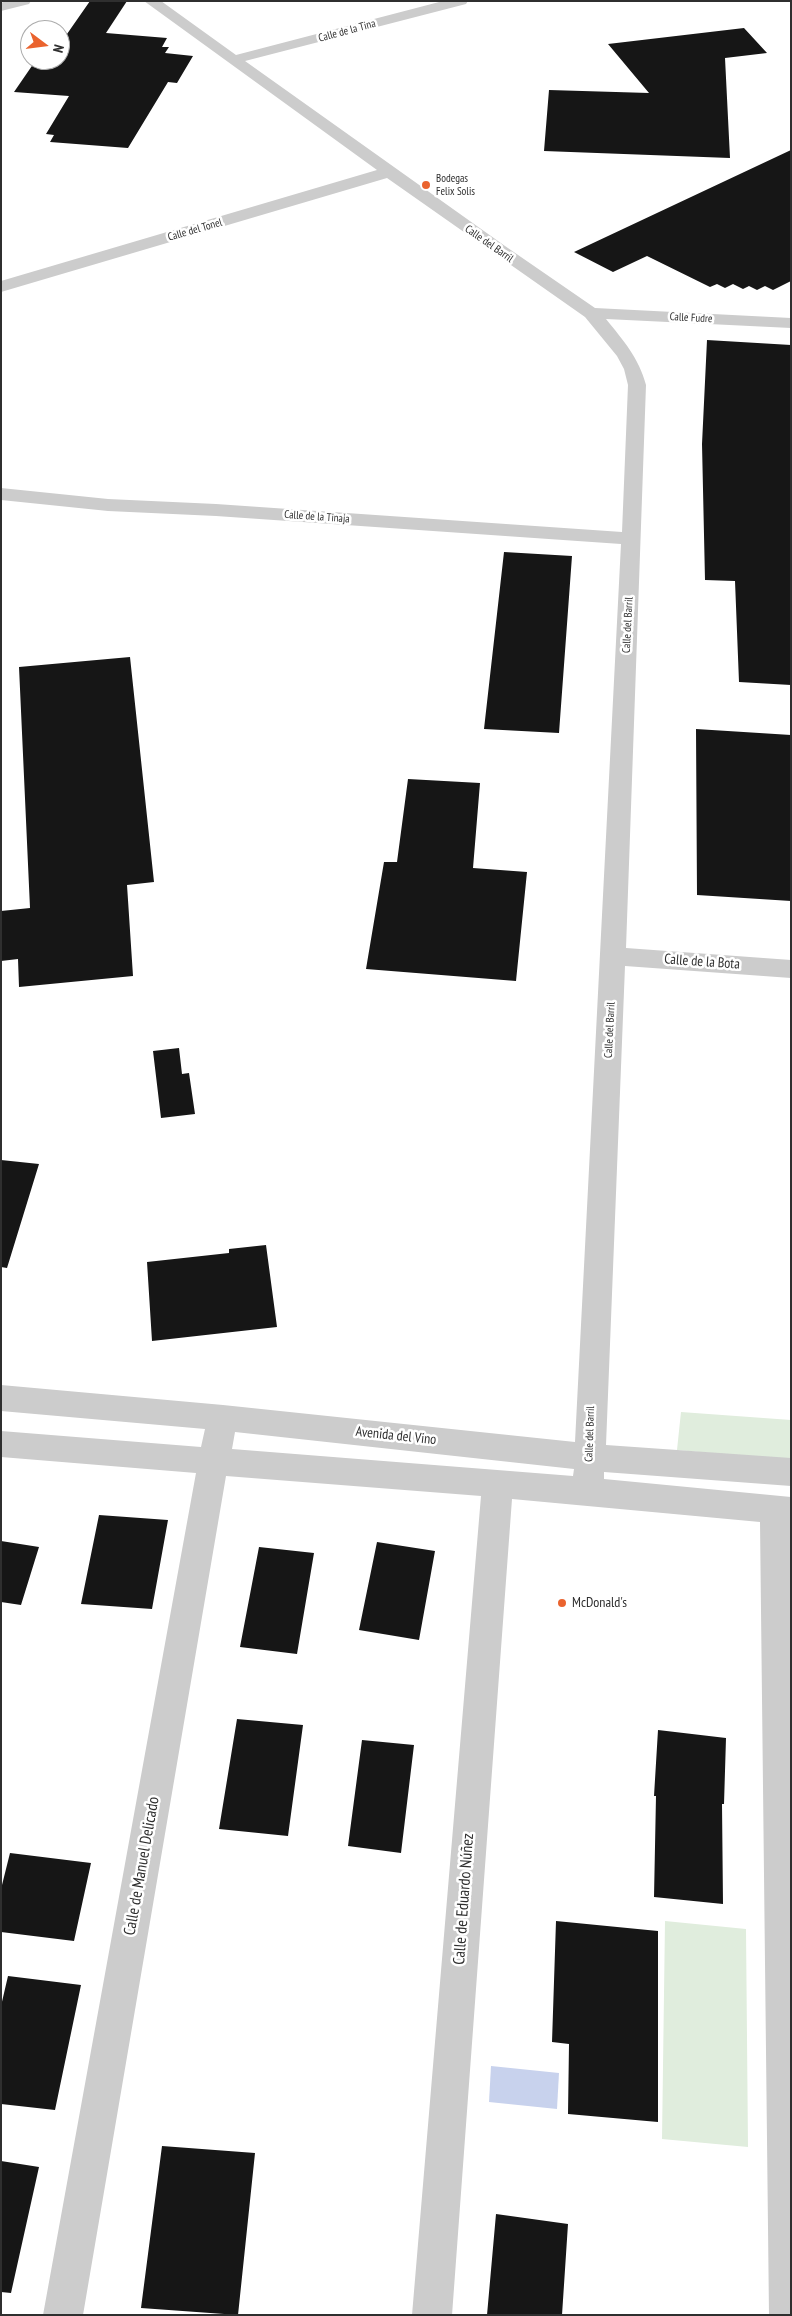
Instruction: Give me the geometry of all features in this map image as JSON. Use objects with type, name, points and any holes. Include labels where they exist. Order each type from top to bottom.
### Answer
[{"type":"street","points":[[1,7],[24,1]]},
{"type":"street","name":"Calle del Barril","points":[[151,1],[389,172],[590,313],[625,354],[633,369],[637,385],[632,539],[588,1490]]},
{"type":"street","name":"Calle de la Tina","points":[[233,60],[460,1]]},
{"type":"street","name":"Calle del Tonel","points":[[1,287],[389,172]]},
{"type":"street","name":"Calle Fudre","points":[[590,313],[791,323]]},
{"type":"street","name":"Calle de la Tinaja","points":[[1,494],[108,505],[216,510],[632,539]]},
{"type":"street","name":"Calle de la Bota","points":[[614,956],[791,968]]},
{"type":"street","name":"Avenida del Vino","points":[[1,1398],[222,1418],[589,1457],[791,1472]]},
{"type":"street","name":"Calle de Manuel Delicado","points":[[63,2315],[213,1460],[222,1418]]},
{"type":"street","points":[[1,1444],[588,1490],[784,1510],[789,2315]]},
{"type":"street","name":"Calle de Eduardo Núñez","points":[[432,2315],[498,1483]]},
{"type":"green space","points":[[681,1412],[791,1420],[791,1460],[677,1450]]},
{"type":"green space","points":[[665,1921],[746,1929],[748,2147],[662,2139]]},
{"type":"water","points":[[491,2066],[559,2073],[557,2109],[489,2102]]},
{"type":"building","points":[[90,1],[127,1],[106,33],[167,38],[162,47],[169,47],[165,53],[193,56],[177,83],[168,82],[128,148],[50,142],[54,135],[46,134],[69,96],[14,92],[29,70],[70,70],[70,30]]},
{"type":"building","points":[[744,28],[767,53],[725,58],[730,158],[544,151],[549,90],[649,93],[608,44]]},
{"type":"building","points":[[791,150],[791,281],[773,290],[765,286],[757,290],[749,286],[743,289],[733,284],[725,288],[717,284],[710,287],[647,256],[613,272],[574,252]]},
{"type":"building","points":[[707,340],[791,345],[791,685],[739,682],[735,581],[705,580],[702,444]]},
{"type":"building","points":[[504,552],[572,556],[559,733],[484,729]]},
{"type":"building","points":[[130,657],[154,882],[127,885],[133,976],[19,987],[18,959],[1,961],[1,911],[30,908],[19,667]]},
{"type":"building","points":[[696,729],[791,735],[791,901],[697,895]]},
{"type":"building","points":[[408,779],[480,783],[473,868],[527,872],[516,981],[366,969],[384,862],[397,862]]},
{"type":"building","points":[[179,1048],[182,1074],[189,1073],[195,1114],[161,1118],[153,1051]]},
{"type":"building","points":[[1,1160],[39,1164],[7,1268],[1,1267]]},
{"type":"building","points":[[266,1245],[277,1327],[152,1341],[147,1262],[229,1253],[229,1249]]},
{"type":"building","points":[[99,1515],[168,1520],[152,1609],[81,1604]]},
{"type":"building","points":[[1,1541],[39,1547],[21,1605],[1,1602]]},
{"type":"building","points":[[377,1542],[435,1551],[419,1640],[359,1630]]},
{"type":"building","points":[[259,1547],[314,1553],[297,1654],[240,1647]]},
{"type":"building","points":[[237,1719],[303,1725],[288,1836],[219,1829]]},
{"type":"building","points":[[658,1730],[726,1738],[724,1804],[722,1804],[723,1904],[654,1897],[656,1796],[654,1796]]},
{"type":"building","points":[[362,1740],[414,1745],[401,1853],[348,1846]]},
{"type":"building","points":[[10,1853],[91,1863],[74,1941],[1,1932],[1,1889]]},
{"type":"building","points":[[556,1921],[658,1931],[658,2122],[568,2114],[569,2044],[552,2042]]},
{"type":"building","points":[[8,1976],[81,1985],[55,2110],[1,2104],[1,2006]]},
{"type":"building","points":[[162,2146],[255,2153],[238,2315],[141,2308]]},
{"type":"building","points":[[1,2161],[39,2167],[11,2293],[1,2292]]},
{"type":"building","points":[[496,2214],[568,2224],[562,2315],[487,2315]]},
{"type":"place","name":"Bodegas Felix Solis","points":[[426,185]]},
{"type":"place","name":"McDonald's","points":[[562,1603]]}]
